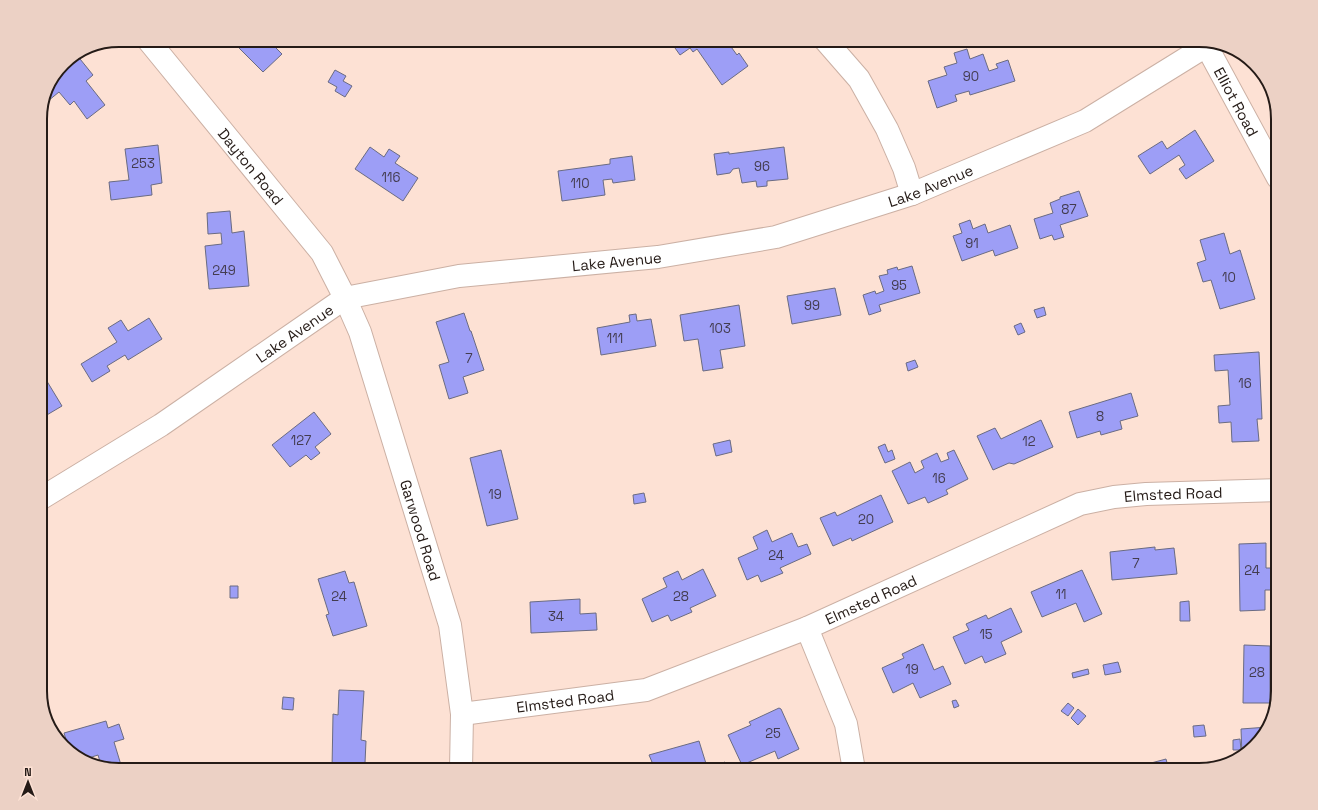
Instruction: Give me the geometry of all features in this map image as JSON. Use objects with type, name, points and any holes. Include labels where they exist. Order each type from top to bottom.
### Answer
[{"type":"street","name":"Dayton Road","points":[[154,47],[322,253],[346,298]]},
{"type":"street","points":[[831,47],[859,79],[887,129],[904,168],[912,194]]},
{"type":"street","name":"Lake Avenue","points":[[47,495],[161,425],[346,298],[459,276],[658,257],[776,237],[912,194],[1085,121],[1205,48]]},
{"type":"street","name":"Elliot Road","points":[[1211,48],[1271,165]]},
{"type":"street","name":"Garwood Road","points":[[346,298],[360,332],[450,624],[462,714],[461,763]]},
{"type":"street","name":"Elmsted Road","points":[[462,714],[646,690],[807,628],[1080,504],[1114,496],[1271,490]]},
{"type":"street","points":[[807,628],[846,724],[853,763]]},
{"type":"building","points":[[238,47],[275,47],[282,54],[263,72]]},
{"type":"building","points":[[674,47],[731,47],[737,55],[739,53],[748,66],[722,85],[697,49],[693,52],[690,48],[680,55]]},
{"type":"building","points":[[967,49],[970,59],[983,54],[989,71],[998,68],[996,64],[1008,60],[1015,81],[970,95],[969,91],[955,95],[957,101],[937,108],[928,81],[947,75],[944,67],[957,63],[954,53]]},
{"type":"building","points":[[80,59],[93,75],[86,81],[105,105],[87,119],[74,101],[70,105],[59,92],[49,100],[59,79],[68,68]]},
{"type":"building","points":[[335,70],[346,76],[343,81],[352,86],[345,97],[335,91],[337,87],[328,82]]},
{"type":"building","points":[[1195,130],[1214,161],[1186,179],[1179,169],[1185,165],[1179,155],[1150,174],[1138,156],[1162,141],[1167,149]]},
{"type":"building","points":[[158,145],[162,183],[151,185],[152,195],[111,200],[109,182],[129,180],[125,149]]},
{"type":"building","points":[[370,147],[384,157],[389,149],[400,156],[395,163],[418,178],[403,201],[355,169]]},
{"type":"building","points":[[784,147],[788,179],[767,181],[767,186],[757,187],[756,181],[742,183],[739,168],[733,169],[730,173],[717,175],[714,154],[729,152],[729,154]]},
{"type":"building","points":[[632,156],[635,180],[613,183],[612,179],[603,180],[605,195],[562,201],[558,171],[610,164],[610,159]]},
{"type":"building","points":[[1079,191],[1088,216],[1060,225],[1064,237],[1054,240],[1052,235],[1040,239],[1034,219],[1053,213],[1050,203],[1060,199],[1060,197]]},
{"type":"building","points":[[230,211],[232,233],[244,231],[249,286],[209,289],[205,246],[222,244],[221,233],[208,234],[207,213]]},
{"type":"building","points":[[970,220],[973,229],[985,224],[988,233],[1010,225],[1018,248],[995,256],[993,250],[962,261],[953,236],[962,233],[959,224]]},
{"type":"building","points":[[1224,233],[1230,254],[1240,250],[1255,299],[1220,309],[1211,280],[1203,282],[1197,263],[1206,260],[1200,240]]},
{"type":"building","points":[[912,266],[920,293],[879,305],[881,311],[869,315],[863,295],[875,291],[876,294],[884,291],[879,276],[888,274],[887,270],[897,267],[898,270]]},
{"type":"building","points":[[835,288],[841,315],[792,324],[787,296]]},
{"type":"building","points":[[739,305],[745,346],[720,350],[723,368],[703,371],[698,339],[684,341],[680,315]]},
{"type":"building","points":[[1044,307],[1046,315],[1037,318],[1034,310]]},
{"type":"building","points":[[464,313],[484,370],[463,377],[468,393],[449,399],[439,365],[449,362],[436,322]]},
{"type":"building","points":[[636,314],[637,321],[651,319],[656,346],[601,355],[597,328],[630,322],[629,315]]},
{"type":"building","points":[[149,318],[162,339],[128,360],[125,355],[107,366],[110,371],[92,382],[81,364],[117,342],[108,328],[121,320],[128,331]]},
{"type":"building","points":[[1021,323],[1025,332],[1018,335],[1014,326]]},
{"type":"building","points":[[1259,352],[1262,419],[1257,419],[1259,441],[1232,442],[1231,422],[1219,423],[1218,406],[1230,405],[1228,370],[1215,371],[1214,355]]},
{"type":"building","points":[[915,360],[918,367],[908,371],[906,363]]},
{"type":"building","points":[[47,381],[62,406],[47,415]]},
{"type":"building","points":[[1131,393],[1138,416],[1120,421],[1122,429],[1101,435],[1100,431],[1077,438],[1069,412]]},
{"type":"building","points":[[314,412],[331,434],[315,447],[320,453],[311,460],[306,455],[290,467],[272,445]]},
{"type":"building","points":[[1041,420],[1053,447],[1014,464],[1009,463],[993,470],[977,436],[995,428],[1001,439]]},
{"type":"building","points":[[730,440],[732,452],[716,456],[713,444]]},
{"type":"building","points":[[885,444],[888,452],[892,450],[895,459],[885,463],[878,447]]},
{"type":"building","points":[[501,450],[518,519],[487,526],[470,458]]},
{"type":"building","points":[[954,450],[968,479],[946,490],[948,494],[928,503],[925,497],[908,504],[892,471],[910,462],[915,473],[924,468],[921,461],[937,453],[941,462],[949,459],[947,453]]},
{"type":"building","points":[[644,493],[646,502],[634,504],[633,495]]},
{"type":"building","points":[[881,495],[893,522],[852,541],[851,538],[833,546],[820,518],[835,512],[837,516]]},
{"type":"building","points":[[767,530],[772,542],[792,533],[798,547],[807,544],[811,554],[780,568],[783,573],[761,582],[758,575],[747,580],[738,558],[758,549],[753,537]]},
{"type":"building","points":[[1266,543],[1266,568],[1271,568],[1271,590],[1265,590],[1265,610],[1240,611],[1239,544]]},
{"type":"building","points":[[1155,547],[1155,550],[1174,548],[1177,574],[1112,580],[1110,552]]},
{"type":"building","points":[[703,569],[716,596],[690,608],[692,612],[671,621],[668,615],[652,622],[642,599],[667,587],[663,578],[678,571],[682,580]]},
{"type":"building","points":[[1082,570],[1102,614],[1084,622],[1076,603],[1042,617],[1031,592]]},
{"type":"building","points":[[345,571],[349,583],[354,582],[367,626],[333,636],[326,615],[329,614],[318,579]]},
{"type":"building","points":[[230,586],[238,586],[238,598],[230,598]]},
{"type":"building","points":[[580,599],[580,614],[596,613],[597,630],[531,633],[530,602]]},
{"type":"building","points":[[1189,601],[1190,621],[1180,621],[1180,602]]},
{"type":"building","points":[[1011,608],[1022,632],[1001,642],[1006,654],[985,663],[982,656],[965,664],[953,637],[969,630],[966,624],[986,615],[988,619]]},
{"type":"building","points":[[923,644],[934,670],[943,666],[951,684],[920,698],[913,683],[893,693],[882,668],[904,658],[902,654]]},
{"type":"building","points":[[1244,645],[1270,646],[1270,703],[1243,703]]},
{"type":"building","points":[[1118,662],[1121,672],[1105,675],[1103,665]]},
{"type":"building","points":[[1088,669],[1089,674],[1073,678],[1072,673]]},
{"type":"building","points":[[339,690],[364,691],[361,740],[366,741],[365,763],[332,763],[333,714],[338,715]]},
{"type":"building","points":[[283,697],[294,698],[293,710],[282,709]]},
{"type":"building","points":[[956,700],[959,706],[954,708],[952,701]]},
{"type":"building","points":[[1068,703],[1074,708],[1068,716],[1061,711]]},
{"type":"building","points":[[779,708],[781,709],[799,749],[778,759],[775,751],[747,763],[741,763],[728,735],[751,725],[749,722]]},
{"type":"building","points":[[1078,709],[1086,716],[1078,725],[1071,718]]},
{"type":"building","points":[[106,721],[108,728],[119,724],[124,739],[114,742],[120,763],[100,761],[98,755],[90,757],[68,742],[64,733]]},
{"type":"building","points":[[1204,725],[1206,736],[1194,737],[1193,726]]},
{"type":"building","points":[[1261,728],[1250,742],[1242,749],[1241,729]]},
{"type":"building","points":[[1240,739],[1241,749],[1233,750],[1233,740]]},
{"type":"building","points":[[699,741],[706,763],[649,763],[652,762],[649,755]]},
{"type":"building","points":[[1166,759],[1167,763],[1151,763]]}]
